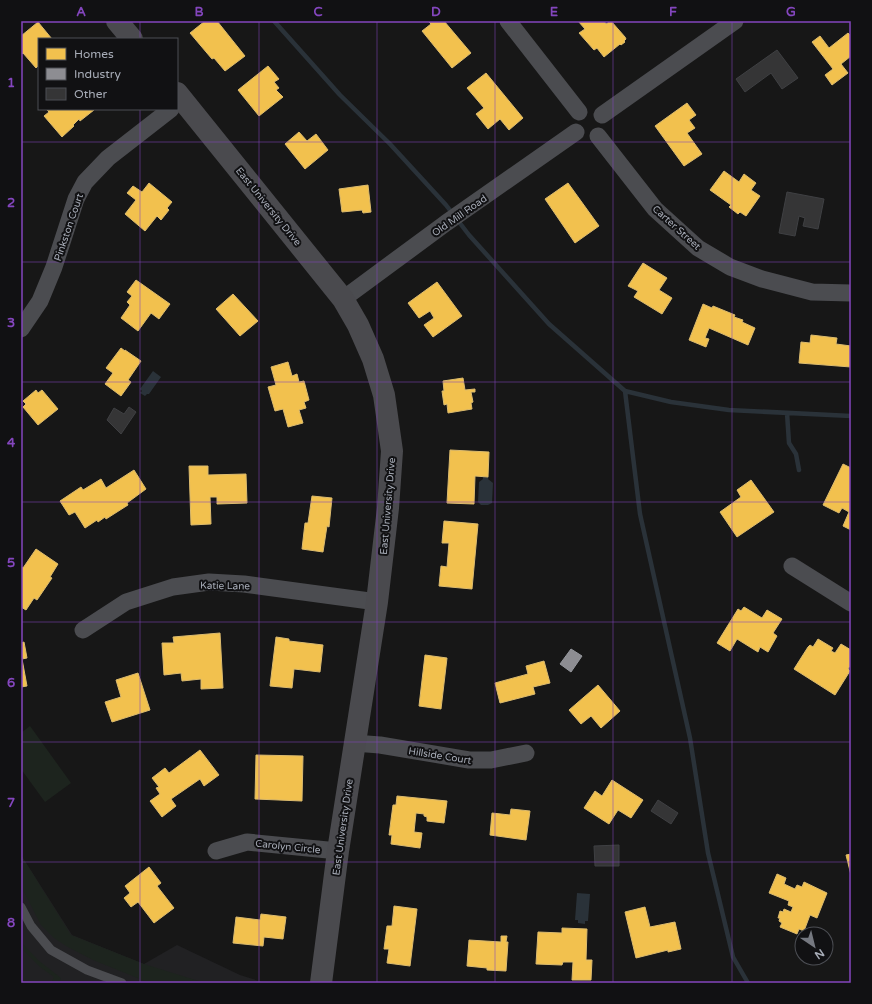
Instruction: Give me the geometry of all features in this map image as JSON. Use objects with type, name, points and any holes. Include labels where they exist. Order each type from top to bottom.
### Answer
[{"type":"main road","points":[[117,21],[131,38]]},
{"type":"main road","name":"East University Drive","points":[[178,102],[343,298],[358,325],[373,359],[384,394],[392,451],[388,508],[377,602],[338,851],[321,983]]},
{"type":"street","points":[[508,21],[579,112]]},
{"type":"street","points":[[602,115],[735,21]]},
{"type":"street","points":[[589,108],[598,111],[602,115],[605,126],[601,134],[598,136],[589,139],[580,136],[576,132],[574,124],[579,112],[589,108]]},
{"type":"street","name":"Pinkston Court","points":[[21,329],[40,301],[54,268],[76,200],[85,182],[108,158],[166,110]]},
{"type":"street","name":"Old Mill Road","points":[[343,298],[446,222],[464,211],[576,132]]},
{"type":"street","name":"Carter Street","points":[[598,136],[655,209],[698,248],[730,267],[762,280],[812,292],[851,293]]},
{"type":"street","points":[[792,566],[851,603]]},
{"type":"street","name":"Katie Lane","points":[[83,630],[126,602],[173,587],[209,582],[244,584],[377,602]]},
{"type":"street","name":"Hillside Court","points":[[354,743],[380,745],[469,760],[491,760],[526,754]]},
{"type":"street","name":"Carolyn Circle","points":[[216,852],[247,842],[338,851]]},
{"type":"lane","points":[[21,906],[31,926],[51,950],[87,970],[122,983]]},
{"type":"shaded area","points":[[153,371],[161,377],[149,394],[145,396],[140,393],[142,391],[140,389]]},
{"type":"shaded area","points":[[483,477],[489,477],[488,479],[493,483],[492,503],[488,505],[481,505],[478,502],[479,482],[483,479]]},
{"type":"shaded area","points":[[30,726],[71,783],[45,802],[21,769],[21,733]]},
{"type":"shaded area","points":[[21,855],[72,935],[144,964],[177,945],[240,975],[265,983],[21,983]]},
{"type":"shaded area","points":[[21,855],[71,935],[144,964],[205,983],[150,983],[93,960],[54,938],[41,925],[21,886]]},
{"type":"shaded area","points":[[577,893],[590,894],[588,921],[585,921],[585,924],[578,923],[578,920],[575,920]]},
{"type":"shaded area","points":[[21,942],[38,960],[61,978],[59,983],[51,983],[54,977],[40,967],[21,948]]},
{"type":"building: Homes","points":[[205,21],[217,21],[245,56],[225,71],[214,58],[212,59],[190,33]]},
{"type":"building: Homes","points":[[428,21],[444,21],[471,53],[452,68],[422,31],[431,24]]},
{"type":"building: Homes","points":[[578,21],[604,21],[606,24],[611,21],[625,37],[625,42],[621,45],[620,44],[604,57],[597,48],[594,50],[579,33],[585,29]]},
{"type":"building: Homes","points":[[38,22],[51,38],[38,38],[38,66],[36,68],[23,53],[21,55],[21,36]]},
{"type":"building: Homes","points":[[848,33],[851,36],[851,56],[841,64],[848,73],[832,85],[825,75],[833,69],[812,42],[820,36],[829,48]]},
{"type":"building: Homes","points":[[268,66],[279,79],[274,82],[279,88],[276,90],[283,97],[259,116],[238,90]]},
{"type":"building: Homes","points":[[486,73],[523,118],[509,130],[500,119],[488,129],[476,114],[484,108],[467,88]]},
{"type":"building: Homes","points":[[687,103],[696,115],[689,120],[695,128],[687,133],[702,154],[684,166],[655,126]]},
{"type":"building: Homes","points":[[47,110],[94,110],[80,121],[79,119],[62,137],[44,116],[49,112]]},
{"type":"building: Homes","points":[[299,132],[307,141],[316,134],[328,150],[305,169],[285,144]]},
{"type":"building: Homes","points":[[724,171],[739,182],[744,174],[756,183],[751,190],[760,196],[746,216],[740,212],[738,214],[729,207],[731,205],[710,190]]},
{"type":"building: Homes","points":[[149,183],[172,202],[167,208],[169,210],[161,220],[157,216],[145,231],[125,214],[136,200],[127,193],[133,186],[142,192]]},
{"type":"building: Homes","points":[[568,183],[599,226],[575,243],[545,199]]},
{"type":"building: Homes","points":[[368,185],[371,212],[363,213],[362,210],[342,212],[339,189]]},
{"type":"building: Homes","points":[[643,263],[667,278],[659,290],[672,298],[662,314],[634,297],[638,291],[628,286]]},
{"type":"building: Homes","points":[[136,280],[170,304],[159,319],[151,313],[138,331],[121,318],[130,305],[127,302],[132,296],[127,292]]},
{"type":"building: Homes","points":[[437,282],[462,316],[433,337],[424,325],[434,318],[430,311],[419,318],[408,303]]},
{"type":"building: Homes","points":[[233,294],[258,321],[240,336],[216,309]]},
{"type":"building: Homes","points":[[703,304],[712,308],[713,306],[735,315],[734,317],[743,320],[742,322],[755,328],[748,345],[709,328],[705,338],[709,339],[706,347],[689,340]]},
{"type":"building: Homes","points":[[811,335],[837,338],[836,344],[851,346],[851,367],[799,363],[801,342],[810,343]]},
{"type":"building: Homes","points":[[121,348],[141,361],[128,380],[131,382],[121,396],[105,384],[113,373],[106,368]]},
{"type":"building: Homes","points":[[288,362],[292,376],[297,374],[299,382],[304,381],[309,400],[304,402],[306,408],[299,410],[303,423],[288,427],[283,409],[275,411],[268,387],[276,385],[271,367]]},
{"type":"building: Homes","points":[[463,378],[465,390],[475,389],[475,392],[471,392],[473,402],[471,403],[472,409],[448,413],[447,404],[444,405],[442,391],[444,391],[443,381]]},
{"type":"building: Homes","points":[[36,390],[38,393],[42,390],[58,409],[38,425],[23,407],[26,404],[23,401]]},
{"type":"building: Homes","points":[[450,450],[489,452],[488,477],[475,476],[474,504],[447,503]]},
{"type":"building: Homes","points":[[843,464],[851,468],[851,530],[843,526],[849,512],[842,508],[839,513],[823,505]]},
{"type":"building: Homes","points":[[189,466],[208,466],[208,475],[246,474],[247,503],[217,504],[217,497],[210,497],[211,524],[191,525]]},
{"type":"building: Homes","points":[[134,470],[146,489],[127,503],[128,505],[106,519],[105,517],[98,522],[97,520],[85,528],[75,512],[69,515],[60,501],[81,487],[83,490],[101,479],[106,488]]},
{"type":"building: Homes","points":[[751,480],[774,512],[737,537],[720,512],[741,497],[737,490]]},
{"type":"building: Homes","points":[[312,496],[332,498],[329,527],[327,526],[323,552],[302,549],[305,523],[308,523]]},
{"type":"building: Homes","points":[[444,521],[478,524],[472,589],[439,586],[441,566],[447,567],[449,543],[442,543]]},
{"type":"building: Homes","points":[[36,549],[58,564],[50,577],[52,578],[37,600],[34,598],[26,610],[21,607],[21,567],[23,568]]},
{"type":"building: Homes","points":[[744,607],[762,618],[767,610],[782,619],[773,633],[777,636],[768,652],[760,647],[758,652],[737,639],[730,651],[717,643],[738,609],[741,611]]},
{"type":"building: Homes","points":[[220,633],[223,688],[201,689],[201,679],[182,681],[181,673],[164,675],[162,643],[174,643],[173,637]]},
{"type":"building: Homes","points":[[276,637],[289,639],[289,641],[323,645],[320,672],[294,669],[292,688],[270,686]]},
{"type":"building: Homes","points":[[818,639],[833,648],[831,651],[835,653],[841,644],[851,650],[851,664],[848,669],[850,671],[835,695],[794,669],[808,647],[810,645],[813,647]]},
{"type":"building: Homes","points":[[24,642],[27,658],[22,659],[27,686],[21,687],[21,643]]},
{"type":"building: Homes","points":[[425,655],[447,658],[441,709],[419,706]]},
{"type":"building: Homes","points":[[544,661],[550,683],[533,687],[535,694],[500,703],[495,683],[528,674],[526,666]]},
{"type":"building: Homes","points":[[138,673],[150,710],[112,722],[105,702],[121,697],[116,680]]},
{"type":"building: Homes","points":[[598,685],[620,711],[601,728],[591,716],[581,724],[569,710]]},
{"type":"building: Homes","points":[[200,750],[219,775],[204,786],[200,779],[171,799],[176,806],[162,817],[150,801],[160,794],[156,788],[159,787],[152,778],[165,768],[169,773]]},
{"type":"building: Homes","points":[[256,755],[303,756],[302,801],[255,799]]},
{"type":"building: Homes","points":[[612,780],[643,800],[631,818],[618,810],[609,824],[584,808],[595,791],[602,796]]},
{"type":"building: Homes","points":[[397,796],[447,801],[444,823],[427,821],[427,817],[424,816],[424,814],[416,813],[414,832],[422,833],[420,848],[391,844],[392,835],[389,835],[393,805],[396,805]]},
{"type":"building: Homes","points":[[511,809],[530,811],[526,840],[490,835],[492,813],[510,815]]},
{"type":"building: Homes","points":[[851,854],[851,875],[846,855]]},
{"type":"building: Homes","points":[[149,867],[161,883],[157,886],[174,908],[154,923],[138,902],[131,907],[124,898],[130,893],[125,886]]},
{"type":"building: Homes","points":[[777,874],[786,878],[784,884],[795,889],[797,885],[802,887],[804,882],[827,893],[817,918],[810,915],[806,926],[794,926],[794,933],[780,927],[782,923],[779,921],[780,918],[778,918],[780,911],[783,912],[784,909],[791,912],[793,907],[788,905],[789,901],[769,893]]},
{"type":"building: Homes","points":[[394,906],[417,909],[410,966],[387,963],[389,949],[384,949],[387,926],[392,926]]},
{"type":"building: Homes","points":[[645,907],[650,927],[675,922],[681,949],[668,952],[668,950],[636,958],[625,912]]},
{"type":"building: Homes","points":[[261,914],[286,917],[283,939],[264,937],[263,946],[233,943],[236,917],[260,920]]},
{"type":"building: Homes","points":[[562,928],[587,929],[586,960],[592,960],[591,980],[572,980],[573,962],[563,962],[562,965],[536,964],[538,932],[562,933]]},
{"type":"building: Homes","points":[[501,936],[507,936],[506,942],[508,942],[506,971],[487,970],[487,968],[467,966],[469,940],[501,942]]},
{"type":"building: Industry","points":[[571,649],[582,656],[571,672],[560,664]]},
{"type":"building: Other","points":[[777,50],[798,78],[782,89],[771,73],[745,92],[736,79]]},
{"type":"building: Other","points":[[787,192],[824,199],[818,229],[803,226],[805,218],[799,216],[795,236],[779,233]]},
{"type":"building: Other","points":[[129,407],[136,412],[121,434],[107,420],[114,408],[124,414]]},
{"type":"building: Other","points":[[658,800],[678,813],[671,824],[651,811]]},
{"type":"building: Other","points":[[619,845],[619,866],[595,866],[594,846]]},
{"type":"waterway","points":[[274,21],[340,95],[390,144],[446,205],[469,235],[549,324],[625,391],[640,514],[690,738],[708,853],[733,957],[748,983]]},
{"type":"waterway","points":[[625,391],[671,402],[729,410],[851,416]]},
{"type":"waterway","points":[[787,413],[789,443],[796,454],[799,470]]}]
